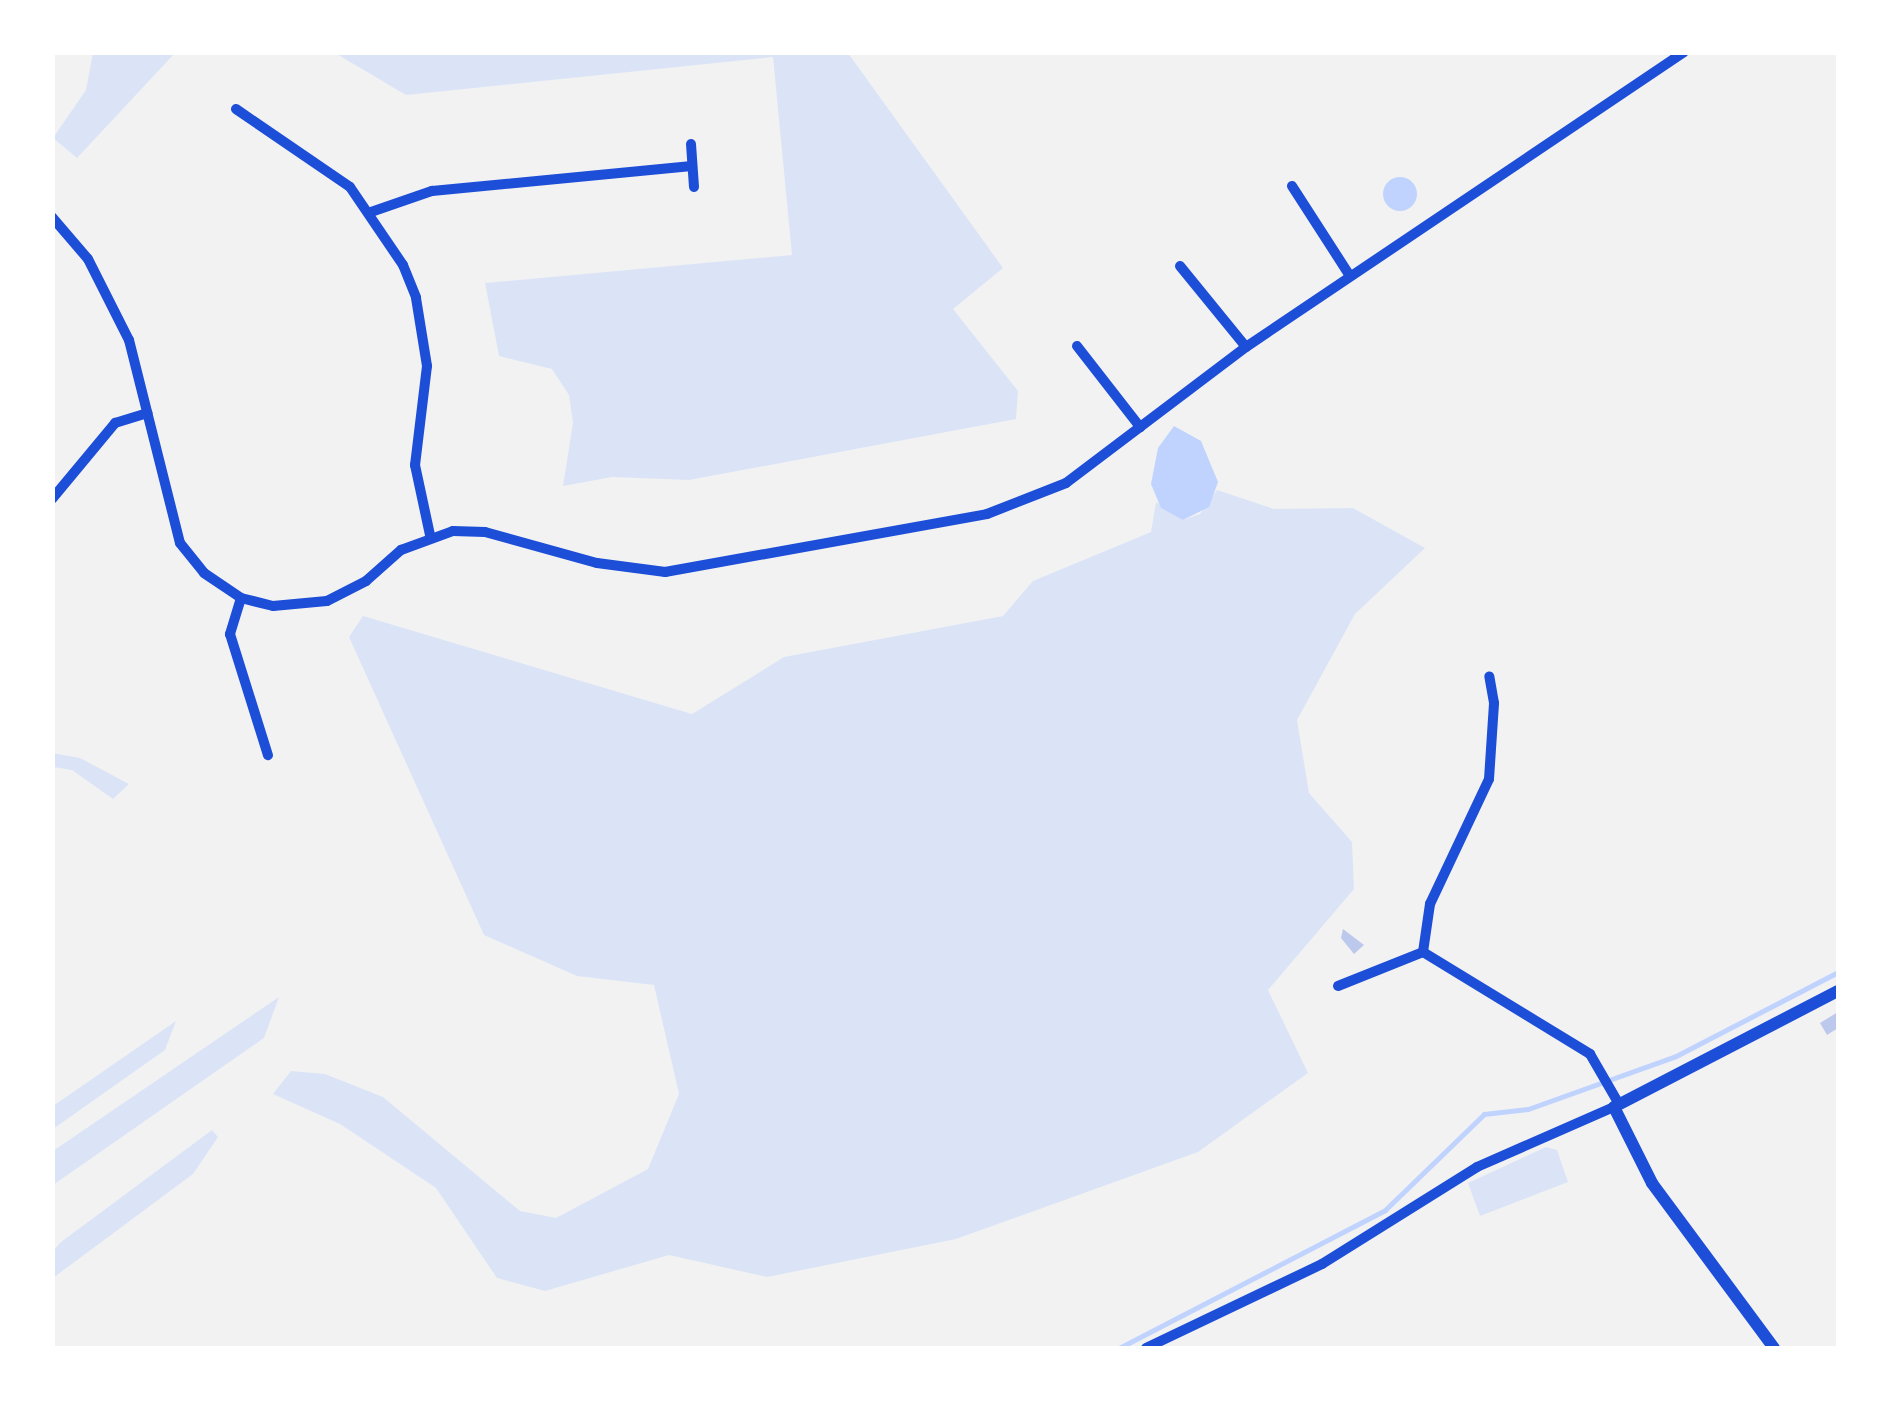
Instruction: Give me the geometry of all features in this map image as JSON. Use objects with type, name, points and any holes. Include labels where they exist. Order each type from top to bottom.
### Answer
[{"type":"street","points":[[52,217],[108,292],[148,414],[180,542],[204,573],[241,598],[293,607],[327,601],[430,535],[485,532],[633,570],[704,568],[1024,502],[1066,483],[1246,348],[1684,52]]},
{"type":"street","points":[[236,109],[325,164],[371,212],[403,265],[424,334],[426,394],[415,485],[430,535]]},
{"type":"street","points":[[691,144],[694,188]]},
{"type":"street","points":[[371,212],[432,192],[692,166]]},
{"type":"street","points":[[1292,186],[1350,276]]},
{"type":"street","points":[[1180,266],[1246,348]]},
{"type":"street","points":[[1077,346],[1140,427]]},
{"type":"street","points":[[52,500],[116,423],[148,414]]},
{"type":"street","points":[[241,598],[230,634],[268,755]]},
{"type":"street","points":[[1424,952],[1430,904],[1489,778],[1494,703],[1489,676]]},
{"type":"street","points":[[1338,986],[1424,952]]},
{"type":"street","points":[[1424,952],[1548,1024],[1606,1073],[1652,1183],[1774,1348]]},
{"type":"street","points":[[1146,1348],[1322,1264],[1477,1168],[1617,1105],[1838,991]]},
{"type":"shaded area","points":[[93,53],[175,53],[77,158],[53,138],[86,90]]},
{"type":"shaded area","points":[[335,53],[848,53],[1003,268],[953,309],[1018,391],[1016,419],[689,480],[612,477],[563,486],[573,423],[569,395],[552,369],[499,356],[485,283],[792,255],[773,57],[406,95]]},
{"type":"shaded area","points":[[1217,490],[1274,509],[1353,508],[1425,548],[1355,614],[1297,720],[1309,793],[1352,842],[1354,889],[1268,990],[1308,1073],[1198,1152],[956,1239],[767,1277],[669,1255],[545,1291],[497,1278],[436,1188],[340,1124],[273,1094],[291,1071],[325,1074],[383,1097],[520,1211],[556,1218],[648,1169],[679,1094],[654,985],[577,976],[484,935],[349,637],[363,616],[692,714],[784,657],[1003,616],[1033,581],[1151,532],[1156,502],[1183,520],[1200,514]]},
{"type":"shaded area","points":[[52,753],[80,758],[129,784],[113,799],[72,770],[53,767]]},
{"type":"shaded area","points":[[279,997],[264,1038],[53,1185],[53,1151]]},
{"type":"shaded area","points":[[176,1021],[165,1050],[53,1129],[53,1106]]},
{"type":"shaded area","points":[[212,1130],[218,1137],[193,1174],[53,1278],[53,1251],[61,1242]]},
{"type":"shaded area","points":[[1546,1147],[1557,1150],[1568,1182],[1480,1216],[1468,1183]]},
{"type":"water","points":[[1400,177],[1412,182],[1417,194],[1412,206],[1400,211],[1388,206],[1383,194],[1388,182]]},
{"type":"water","points":[[1174,426],[1201,441],[1218,482],[1209,507],[1183,520],[1161,508],[1151,484],[1158,448]]},
{"type":"building","points":[[1343,929],[1364,945],[1354,954],[1341,938]]},
{"type":"building","points":[[1838,1012],[1838,1028],[1827,1035],[1820,1023]]},
{"type":"waterway","points":[[1119,1348],[1385,1210],[1484,1114],[1528,1109],[1676,1056],[1838,972]]}]
